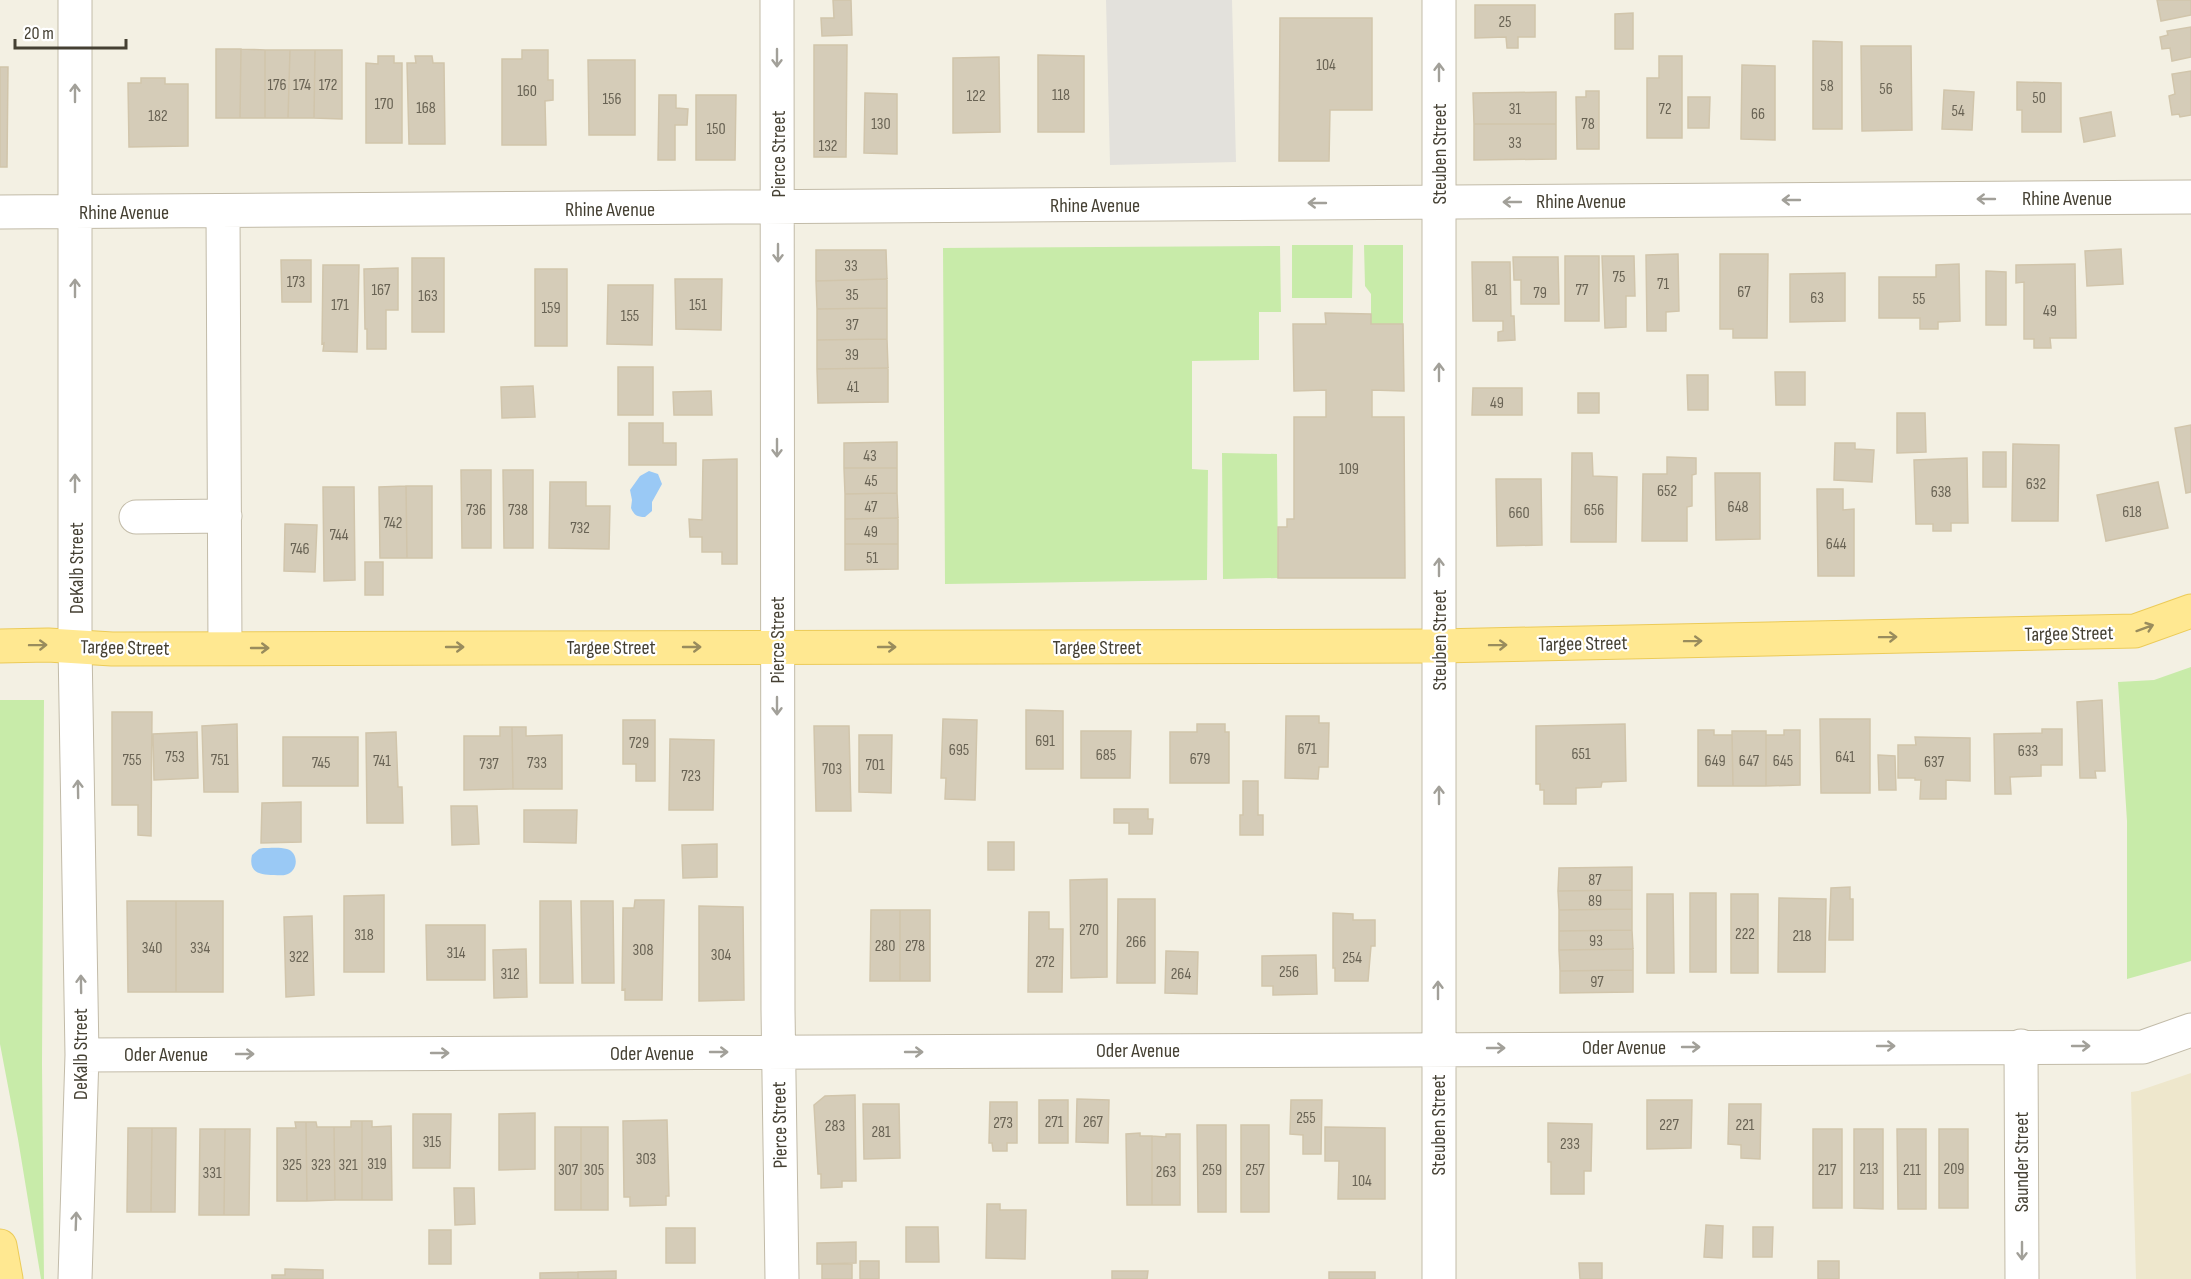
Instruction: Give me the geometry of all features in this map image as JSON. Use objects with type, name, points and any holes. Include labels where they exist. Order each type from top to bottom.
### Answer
[{"type":"main road","name":"Targee Street","points":[[0,646],[75,646],[112,649],[1439,646],[2135,631],[2191,611]]},
{"type":"main road","points":[[0,1246],[6,1279]]},
{"type":"street","name":"DeKalb Street","points":[[75,0],[75,646],[81,1055],[75,1279]]},
{"type":"street","name":"Pierce Street","points":[[777,0],[778,1052],[782,1279]]},
{"type":"street","name":"Steuben Street","points":[[1439,0],[1437,1048],[1439,1279]]},
{"type":"street","name":"Rhine Avenue","points":[[0,212],[2191,197]]},
{"type":"street","points":[[223,211],[225,648]]},
{"type":"street","points":[[135,517],[225,516]]},
{"type":"street","name":"Oder Avenue","points":[[81,1055],[2143,1047],[2191,1030]]},
{"type":"street","name":"Saunder Street","points":[[2020,1046],[2022,1279]]},
{"type":"shaded area","points":[[1106,0],[1232,0],[1236,162],[1110,165]]},
{"type":"shaded area","points":[[2191,1073],[2191,1279],[2136,1279],[2131,1092]]},
{"type":"green space","points":[[1292,245],[1353,245],[1352,298],[1292,298]]},
{"type":"green space","points":[[1364,245],[1403,245],[1403,324],[1371,324],[1371,294],[1365,286]]},
{"type":"green space","points":[[1280,246],[1281,312],[1259,312],[1259,360],[1192,361],[1192,469],[1208,470],[1207,580],[945,584],[943,248]]},
{"type":"green space","points":[[1222,453],[1277,454],[1278,578],[1223,579]]},
{"type":"green space","points":[[2191,667],[2191,961],[2127,979],[2127,821],[2118,682],[2154,680]]},
{"type":"green space","points":[[0,700],[44,700],[42,1064],[44,1279],[41,1279],[0,1044]]},
{"type":"water","points":[[649,471],[658,474],[662,484],[652,502],[652,511],[645,517],[640,517],[631,508],[630,490],[640,476]]},
{"type":"water","points":[[263,848],[281,848],[291,851],[296,861],[292,872],[283,875],[256,872],[252,866],[252,855]]},
{"type":"building","points":[[833,0],[851,0],[852,35],[822,36],[821,18],[834,18]]},
{"type":"building","points":[[2157,0],[2191,0],[2191,15],[2161,21]]},
{"type":"building","points":[[1475,5],[1535,5],[1535,37],[1518,37],[1518,48],[1507,48],[1506,37],[1475,38]]},
{"type":"building","points":[[1633,13],[1633,49],[1615,49],[1615,14]]},
{"type":"building","points":[[1280,18],[1372,18],[1372,110],[1330,110],[1329,161],[1279,161]]},
{"type":"building","points":[[2191,27],[2191,57],[2172,61],[2170,48],[2162,49],[2160,37],[2168,35],[2167,31]]},
{"type":"building","points":[[1813,41],[1842,42],[1842,129],[1813,129]]},
{"type":"building","points":[[814,45],[847,45],[846,157],[814,157]]},
{"type":"building","points":[[1861,46],[1911,46],[1912,130],[1862,131]]},
{"type":"building","points":[[216,49],[241,49],[240,118],[216,118]]},
{"type":"building","points":[[241,49],[265,50],[265,118],[240,118]]},
{"type":"building","points":[[265,50],[290,50],[288,118],[265,118]]},
{"type":"building","points":[[290,50],[315,50],[314,118],[288,118]]},
{"type":"building","points":[[315,50],[342,50],[342,119],[314,118]]},
{"type":"building","points":[[522,50],[548,50],[548,80],[553,80],[553,100],[545,101],[546,145],[502,145],[502,59],[522,59]]},
{"type":"building","points":[[1038,55],[1084,56],[1084,132],[1038,132]]},
{"type":"building","points":[[378,56],[394,56],[394,63],[402,63],[402,143],[366,143],[366,63],[378,64]]},
{"type":"building","points":[[415,56],[432,56],[433,63],[444,63],[445,144],[409,144],[407,63],[416,63]]},
{"type":"building","points":[[1659,56],[1682,56],[1682,138],[1647,138],[1647,78],[1659,78]]},
{"type":"building","points":[[999,57],[1000,132],[953,133],[953,58]]},
{"type":"building","points":[[588,60],[635,60],[635,135],[589,135]]},
{"type":"building","points":[[1742,65],[1775,66],[1775,140],[1741,139]]},
{"type":"building","points":[[0,67],[8,67],[7,167],[0,167]]},
{"type":"building","points":[[2191,71],[2191,115],[2180,117],[2179,114],[2172,115],[2169,96],[2175,94],[2172,74]]},
{"type":"building","points":[[141,78],[165,78],[165,84],[188,84],[188,146],[129,147],[128,83],[141,83]]},
{"type":"building","points":[[2017,82],[2061,83],[2061,132],[2022,132],[2022,110],[2017,110]]},
{"type":"building","points":[[1944,90],[1974,92],[1972,130],[1942,129]]},
{"type":"building","points":[[1586,91],[1599,91],[1599,149],[1577,149],[1576,97],[1586,97]]},
{"type":"building","points":[[1556,92],[1556,124],[1474,124],[1473,93]]},
{"type":"building","points":[[865,93],[897,94],[897,154],[864,153]]},
{"type":"building","points":[[659,95],[676,95],[676,108],[688,109],[687,125],[675,125],[675,160],[658,160]]},
{"type":"building","points":[[696,95],[736,95],[735,160],[696,160]]},
{"type":"building","points":[[1688,97],[1710,97],[1709,128],[1688,128]]},
{"type":"building","points":[[2111,112],[2115,136],[2084,142],[2080,118]]},
{"type":"building","points":[[1474,124],[1556,124],[1556,159],[1474,160]]},
{"type":"building","points":[[2121,249],[2123,284],[2087,286],[2085,251]]},
{"type":"building","points":[[816,250],[886,250],[887,279],[816,281]]},
{"type":"building","points":[[1678,254],[1679,311],[1666,312],[1666,331],[1647,331],[1646,255]]},
{"type":"building","points":[[1720,254],[1768,254],[1767,338],[1733,338],[1733,329],[1720,329]]},
{"type":"building","points":[[1565,256],[1599,256],[1599,321],[1565,321]]},
{"type":"building","points":[[1602,256],[1634,256],[1635,296],[1626,296],[1626,327],[1605,328]]},
{"type":"building","points":[[1513,257],[1558,257],[1559,304],[1521,304],[1521,280],[1514,280]]},
{"type":"building","points":[[412,258],[444,258],[444,332],[412,332]]},
{"type":"building","points":[[281,260],[311,260],[311,302],[282,302]]},
{"type":"building","points":[[1472,262],[1510,262],[1511,316],[1514,316],[1515,340],[1498,341],[1498,332],[1503,331],[1503,321],[1473,321]]},
{"type":"building","points":[[1959,264],[1960,321],[1938,322],[1938,329],[1920,329],[1920,318],[1879,318],[1879,277],[1936,277],[1936,265]]},
{"type":"building","points":[[2075,264],[2076,338],[2050,338],[2051,348],[2034,348],[2034,339],[2024,339],[2024,282],[2016,283],[2016,265]]},
{"type":"building","points":[[323,265],[359,265],[357,352],[323,351]]},
{"type":"building","points":[[398,268],[398,310],[386,310],[386,349],[367,349],[364,269]]},
{"type":"building","points":[[535,269],[567,269],[567,346],[535,346]]},
{"type":"building","points":[[1986,271],[2006,272],[2006,325],[1986,325]]},
{"type":"building","points":[[1845,273],[1845,321],[1790,322],[1790,274]]},
{"type":"building","points":[[675,279],[722,279],[721,330],[676,329]]},
{"type":"building","points":[[887,279],[887,308],[817,309],[816,281]]},
{"type":"building","points":[[608,285],[653,285],[652,345],[607,344]]},
{"type":"building","points":[[887,308],[887,339],[817,340],[817,309]]},
{"type":"building","points":[[1325,313],[1371,314],[1371,324],[1403,324],[1404,391],[1372,390],[1372,417],[1404,417],[1405,578],[1278,578],[1278,527],[1287,527],[1287,519],[1294,519],[1294,417],[1326,417],[1326,390],[1294,391],[1293,324],[1326,324]]},
{"type":"building","points":[[887,339],[888,368],[817,369],[817,340]]},
{"type":"building","points":[[618,367],[653,367],[653,415],[618,415]]},
{"type":"building","points":[[888,368],[888,402],[818,403],[817,369]]},
{"type":"building","points":[[1775,372],[1805,372],[1805,405],[1776,405]]},
{"type":"building","points":[[1687,375],[1708,375],[1708,410],[1688,410]]},
{"type":"building","points":[[533,386],[535,417],[502,418],[501,387]]},
{"type":"building","points":[[1473,388],[1522,388],[1522,415],[1472,415]]},
{"type":"building","points":[[711,391],[712,415],[674,415],[673,392]]},
{"type":"building","points":[[1578,393],[1599,393],[1599,413],[1578,413]]},
{"type":"building","points":[[1897,413],[1925,413],[1926,452],[1897,453]]},
{"type":"building","points":[[629,423],[663,423],[663,443],[676,443],[676,465],[629,465]]},
{"type":"building","points":[[2191,425],[2191,492],[2186,493],[2175,428]]},
{"type":"building","points":[[897,442],[897,468],[844,468],[844,443]]},
{"type":"building","points":[[1835,443],[1855,443],[1855,449],[1874,450],[1872,482],[1834,480]]},
{"type":"building","points":[[2013,444],[2059,445],[2058,521],[2012,521]]},
{"type":"building","points":[[1983,452],[2006,452],[2006,487],[1983,487]]},
{"type":"building","points":[[1572,453],[1592,453],[1593,476],[1617,477],[1616,542],[1571,542]]},
{"type":"building","points":[[1667,457],[1696,458],[1696,474],[1692,475],[1692,506],[1687,507],[1687,541],[1642,541],[1643,474],[1667,474]]},
{"type":"building","points":[[1967,458],[1968,523],[1951,523],[1951,531],[1933,531],[1933,524],[1916,524],[1914,460]]},
{"type":"building","points":[[737,459],[737,564],[722,564],[722,552],[702,552],[702,537],[690,537],[689,519],[702,520],[703,460]]},
{"type":"building","points":[[844,468],[897,468],[897,493],[845,494]]},
{"type":"building","points":[[461,470],[491,470],[491,548],[462,548]]},
{"type":"building","points":[[503,470],[533,470],[533,548],[504,548]]},
{"type":"building","points":[[1715,473],[1760,473],[1760,539],[1716,540]]},
{"type":"building","points":[[1496,479],[1541,479],[1542,545],[1497,546]]},
{"type":"building","points":[[550,482],[586,482],[586,506],[610,506],[609,549],[549,548]]},
{"type":"building","points":[[2158,482],[2168,528],[2106,541],[2097,495]]},
{"type":"building","points":[[406,486],[432,486],[432,558],[407,558]]},
{"type":"building","points":[[406,486],[407,558],[380,558],[379,487]]},
{"type":"building","points":[[323,487],[354,487],[355,580],[324,581]]},
{"type":"building","points":[[1817,489],[1843,489],[1843,510],[1854,509],[1854,576],[1818,576]]},
{"type":"building","points":[[897,493],[898,518],[845,519],[845,494]]},
{"type":"building","points":[[898,518],[898,544],[845,544],[845,519]]},
{"type":"building","points":[[285,524],[317,525],[315,572],[284,571]]},
{"type":"building","points":[[845,544],[898,544],[898,569],[845,570]]},
{"type":"building","points":[[365,562],[383,562],[383,595],[365,595]]},
{"type":"building","points":[[2102,700],[2105,771],[2095,771],[2096,778],[2080,778],[2077,702]]},
{"type":"building","points":[[1026,710],[1063,711],[1063,769],[1026,769]]},
{"type":"building","points":[[112,712],[152,712],[151,836],[138,835],[138,805],[112,805]]},
{"type":"building","points":[[1286,716],[1319,716],[1319,723],[1329,723],[1328,767],[1319,767],[1318,779],[1285,778]]},
{"type":"building","points":[[943,719],[977,720],[975,800],[945,799],[946,778],[941,778]]},
{"type":"building","points":[[1820,719],[1870,719],[1870,793],[1821,793]]},
{"type":"building","points":[[623,720],[655,720],[655,781],[636,781],[636,764],[623,764]]},
{"type":"building","points":[[237,724],[238,792],[204,792],[202,726]]},
{"type":"building","points":[[1197,724],[1225,724],[1225,732],[1229,732],[1229,783],[1170,783],[1170,732],[1197,732]]},
{"type":"building","points":[[1625,724],[1626,781],[1602,782],[1601,787],[1576,788],[1576,804],[1544,804],[1544,790],[1540,790],[1540,784],[1536,784],[1536,726]]},
{"type":"building","points":[[814,726],[849,726],[851,811],[816,811]]},
{"type":"building","points":[[500,727],[512,727],[513,789],[464,790],[464,736],[500,736]]},
{"type":"building","points":[[512,727],[526,727],[526,736],[562,735],[562,789],[513,789]]},
{"type":"building","points":[[2042,729],[2062,729],[2062,765],[2041,765],[2041,776],[2010,777],[2011,794],[1995,794],[1994,734],[2042,733]]},
{"type":"building","points":[[1698,730],[1714,730],[1714,735],[1732,735],[1733,786],[1698,786]]},
{"type":"building","points":[[1784,730],[1800,730],[1800,785],[1766,786],[1766,735],[1784,735]]},
{"type":"building","points":[[1081,731],[1131,731],[1130,778],[1081,778]]},
{"type":"building","points":[[1732,731],[1766,731],[1766,786],[1733,786]]},
{"type":"building","points":[[197,732],[198,778],[154,780],[153,734]]},
{"type":"building","points":[[396,732],[398,787],[402,787],[403,823],[367,823],[366,733]]},
{"type":"building","points":[[859,735],[892,735],[891,793],[859,792]]},
{"type":"building","points":[[283,737],[358,737],[358,786],[283,786]]},
{"type":"building","points":[[1915,737],[1970,738],[1970,781],[1946,780],[1946,799],[1920,799],[1921,780],[1898,778],[1898,745],[1916,745]]},
{"type":"building","points":[[670,739],[714,740],[713,810],[669,810]]},
{"type":"building","points":[[1878,755],[1895,756],[1896,790],[1879,790]]},
{"type":"building","points":[[1243,781],[1258,781],[1258,815],[1263,815],[1263,835],[1240,835],[1240,815],[1243,815]]},
{"type":"building","points":[[301,802],[301,842],[261,843],[262,803]]},
{"type":"building","points":[[451,806],[477,806],[479,844],[452,845]]},
{"type":"building","points":[[1114,809],[1148,809],[1148,819],[1153,819],[1152,834],[1129,834],[1129,823],[1114,823]]},
{"type":"building","points":[[524,810],[577,810],[576,843],[524,842]]},
{"type":"building","points":[[988,842],[1014,842],[1014,870],[988,870]]},
{"type":"building","points":[[717,844],[717,877],[683,878],[682,845]]},
{"type":"building","points":[[1632,867],[1632,890],[1558,891],[1559,868]]},
{"type":"building","points":[[1107,879],[1107,977],[1071,978],[1070,880]]},
{"type":"building","points":[[1850,887],[1850,899],[1853,899],[1853,940],[1829,940],[1831,888]]},
{"type":"building","points":[[1632,890],[1632,909],[1559,910],[1558,891]]},
{"type":"building","points":[[1690,893],[1716,893],[1716,972],[1690,972]]},
{"type":"building","points":[[1647,894],[1673,894],[1674,973],[1647,973]]},
{"type":"building","points":[[1731,894],[1758,894],[1758,973],[1731,973]]},
{"type":"building","points":[[384,895],[384,972],[344,972],[344,896]]},
{"type":"building","points":[[1779,898],[1826,899],[1825,972],[1778,972]]},
{"type":"building","points":[[1118,899],[1155,899],[1155,983],[1117,983]]},
{"type":"building","points":[[635,900],[664,900],[662,1000],[625,1000],[625,989],[622,990],[623,908],[634,908]]},
{"type":"building","points":[[127,901],[176,901],[176,992],[128,992]]},
{"type":"building","points":[[176,901],[223,901],[223,992],[176,992]]},
{"type":"building","points":[[540,901],[571,901],[573,983],[540,983]]},
{"type":"building","points":[[581,901],[613,901],[614,983],[582,983]]},
{"type":"building","points":[[699,906],[743,907],[744,1000],[699,1001]]},
{"type":"building","points":[[1632,909],[1632,930],[1559,931],[1559,910]]},
{"type":"building","points":[[871,910],[900,910],[900,981],[870,981]]},
{"type":"building","points":[[900,910],[930,910],[930,981],[900,981]]},
{"type":"building","points":[[1029,912],[1049,912],[1049,929],[1063,929],[1062,992],[1028,992]]},
{"type":"building","points":[[1333,913],[1353,914],[1353,920],[1375,920],[1375,946],[1371,946],[1368,981],[1335,981]]},
{"type":"building","points":[[312,916],[314,995],[286,997],[284,917]]},
{"type":"building","points":[[426,925],[485,925],[485,980],[427,980]]},
{"type":"building","points":[[1632,930],[1633,949],[1559,950],[1559,931]]},
{"type":"building","points":[[526,949],[527,997],[494,998],[493,950]]},
{"type":"building","points":[[1633,949],[1633,970],[1560,971],[1559,950]]},
{"type":"building","points":[[1166,951],[1198,952],[1197,994],[1165,993]]},
{"type":"building","points":[[1316,955],[1317,994],[1273,995],[1273,986],[1262,986],[1262,956]]},
{"type":"building","points":[[1633,970],[1633,992],[1560,993],[1560,971]]},
{"type":"building","points":[[855,1095],[856,1181],[842,1181],[842,1187],[821,1188],[821,1174],[818,1174],[814,1105],[825,1096]]},
{"type":"building","points":[[1077,1099],[1109,1100],[1108,1143],[1076,1142]]},
{"type":"building","points":[[1039,1100],[1068,1100],[1068,1143],[1039,1143]]},
{"type":"building","points":[[1291,1100],[1322,1100],[1321,1154],[1303,1154],[1303,1135],[1290,1134]]},
{"type":"building","points":[[1647,1100],[1692,1100],[1691,1148],[1647,1149]]},
{"type":"building","points":[[990,1102],[1017,1102],[1017,1143],[1007,1143],[1007,1151],[993,1151],[992,1143],[989,1143]]},
{"type":"building","points":[[863,1104],[899,1104],[900,1158],[864,1159]]},
{"type":"building","points":[[1729,1104],[1761,1104],[1760,1159],[1741,1158],[1741,1145],[1728,1144]]},
{"type":"building","points":[[535,1113],[535,1169],[499,1170],[499,1114]]},
{"type":"building","points":[[413,1114],[451,1114],[450,1168],[413,1168]]},
{"type":"building","points":[[667,1120],[669,1196],[666,1196],[666,1205],[630,1206],[630,1197],[624,1197],[623,1121]]},
{"type":"building","points":[[351,1121],[362,1121],[362,1200],[335,1200],[334,1127],[351,1127]]},
{"type":"building","points":[[362,1121],[372,1121],[372,1127],[391,1126],[392,1200],[362,1200]]},
{"type":"building","points":[[295,1122],[306,1122],[307,1201],[277,1201],[277,1128],[296,1128]]},
{"type":"building","points":[[306,1122],[316,1122],[317,1127],[334,1127],[335,1200],[307,1201]]},
{"type":"building","points":[[1548,1123],[1592,1124],[1591,1171],[1584,1171],[1584,1194],[1551,1194]]},
{"type":"building","points":[[1197,1125],[1226,1125],[1226,1212],[1198,1212]]},
{"type":"building","points":[[1241,1125],[1269,1125],[1269,1212],[1241,1212]]},
{"type":"building","points":[[555,1127],[581,1127],[581,1210],[555,1210]]},
{"type":"building","points":[[581,1127],[608,1127],[608,1210],[581,1210]]},
{"type":"building","points":[[1325,1127],[1385,1128],[1385,1199],[1338,1199],[1339,1161],[1325,1161]]},
{"type":"building","points":[[128,1128],[152,1128],[151,1212],[127,1212]]},
{"type":"building","points":[[152,1128],[176,1128],[175,1212],[151,1212]]},
{"type":"building","points":[[200,1129],[225,1129],[224,1215],[199,1215]]},
{"type":"building","points":[[225,1129],[250,1129],[249,1215],[224,1215]]},
{"type":"building","points":[[1813,1129],[1842,1129],[1842,1208],[1813,1208]]},
{"type":"building","points":[[1854,1129],[1883,1129],[1883,1209],[1854,1208]]},
{"type":"building","points":[[1897,1129],[1926,1129],[1926,1209],[1898,1209]]},
{"type":"building","points":[[1939,1129],[1968,1129],[1968,1208],[1939,1208]]},
{"type":"building","points":[[1140,1133],[1140,1136],[1152,1136],[1152,1205],[1127,1205],[1126,1134]]},
{"type":"building","points":[[1166,1134],[1180,1134],[1180,1205],[1152,1205],[1152,1136],[1166,1137]]},
{"type":"building","points":[[454,1188],[474,1188],[475,1224],[455,1225]]},
{"type":"building","points":[[987,1204],[1000,1204],[1000,1210],[1026,1210],[1025,1259],[986,1258]]},
{"type":"building","points":[[1706,1225],[1723,1226],[1722,1258],[1704,1257]]},
{"type":"building","points":[[906,1227],[938,1227],[939,1262],[906,1262]]},
{"type":"building","points":[[1753,1227],[1773,1227],[1772,1257],[1753,1257]]},
{"type":"building","points":[[666,1228],[695,1228],[695,1263],[666,1263]]},
{"type":"building","points":[[429,1230],[451,1230],[451,1264],[429,1264]]},
{"type":"building","points":[[856,1242],[856,1263],[817,1264],[817,1243]]},
{"type":"building","points":[[860,1261],[879,1261],[879,1279],[860,1279]]},
{"type":"building","points":[[1818,1261],[1839,1261],[1839,1279],[1818,1279]]},
{"type":"building","points":[[1579,1263],[1602,1263],[1602,1279],[1580,1279]]},
{"type":"building","points":[[822,1264],[852,1264],[852,1279],[822,1279]]},
{"type":"building","points":[[285,1269],[323,1270],[323,1279],[272,1279],[272,1275],[285,1275]]},
{"type":"building","points":[[616,1271],[616,1279],[578,1279],[578,1272]]},
{"type":"building","points":[[1112,1271],[1148,1271],[1147,1279],[1112,1279]]},
{"type":"building","points":[[578,1272],[578,1279],[540,1279],[540,1273]]},
{"type":"building","points":[[1329,1272],[1375,1272],[1375,1279],[1329,1279]]}]
